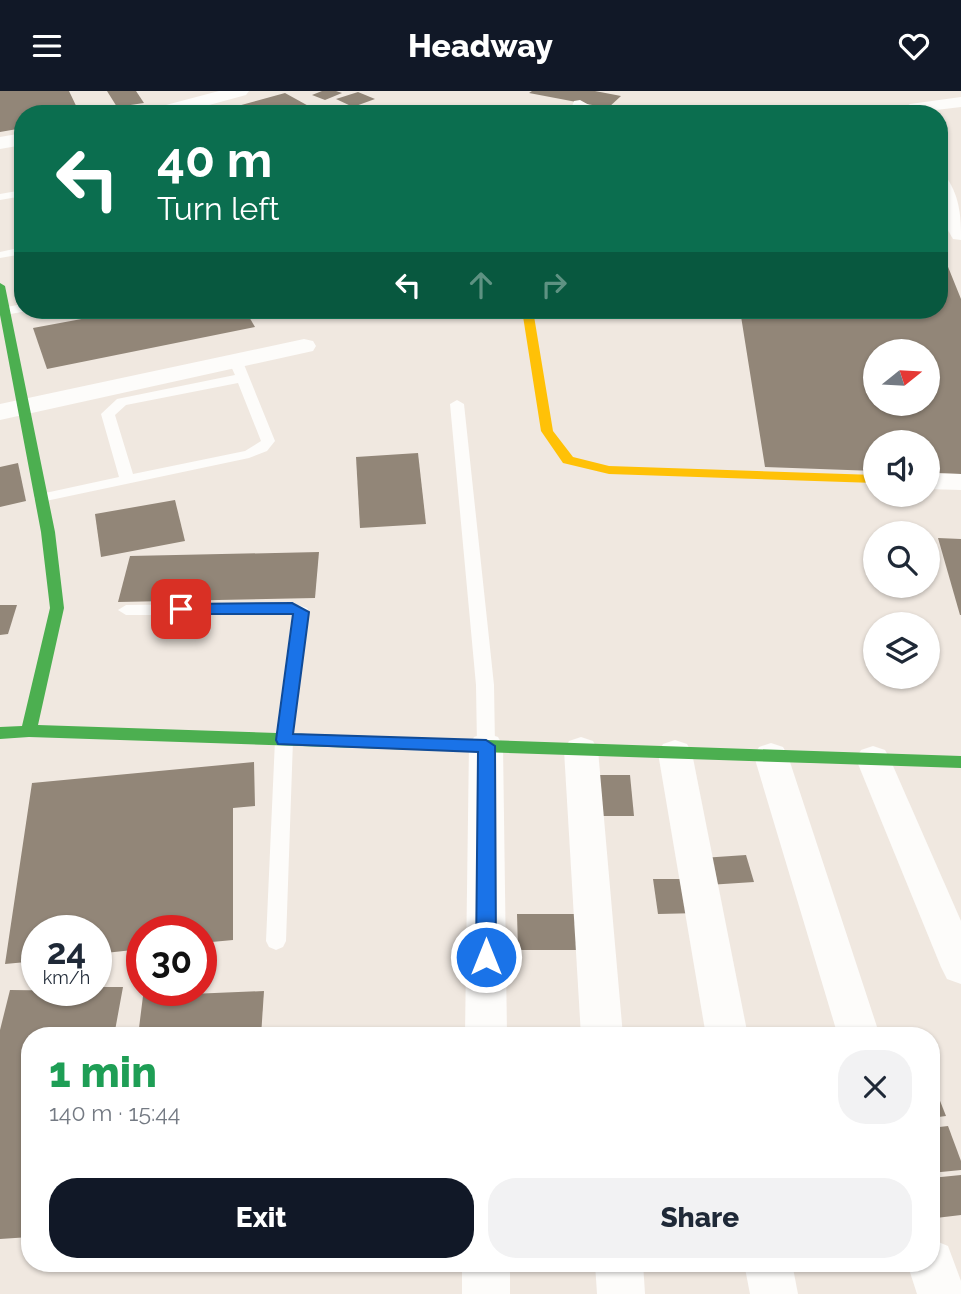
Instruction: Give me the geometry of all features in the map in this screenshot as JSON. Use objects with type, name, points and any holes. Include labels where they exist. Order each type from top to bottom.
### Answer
[{"type":"street","points":[[188,105],[240,91]]},
{"type":"street","points":[[921,91],[961,100]]},
{"type":"street","points":[[936,105],[961,100]]},
{"type":"street","points":[[948,202],[961,234]]},
{"type":"street","points":[[2,299],[13,410],[41,498],[57,608],[29,731]]},
{"type":"street","points":[[528,319],[547,431],[568,460],[609,470],[863,479]]},
{"type":"street","points":[[13,410],[239,370],[304,346]]},
{"type":"street","points":[[940,481],[961,482]]},
{"type":"street","points":[[0,733],[29,731],[961,762]]},
{"type":"street","points":[[486,746],[486,1027]]},
{"type":"street","points":[[581,750],[601,1027]]},
{"type":"street","points":[[675,753],[725,1027]]},
{"type":"street","points":[[771,756],[856,1027]]},
{"type":"street","points":[[873,759],[961,967]]},
{"type":"street","points":[[485,1294],[486,1272]]},
{"type":"street","points":[[620,1272],[621,1294]]},
{"type":"street","points":[[770,1272],[774,1294]]},
{"type":"street","points":[[934,1272],[941,1294]]},
{"type":"lane","points":[[41,498],[127,480],[249,454],[262,448],[268,441],[239,370],[122,402],[110,409],[108,414],[127,480]]},
{"type":"lane","points":[[457,404],[485,685],[486,746]]},
{"type":"lane","points":[[126,610],[292,608],[301,612],[284,740],[276,941]]},
{"type":"building","points":[[0,91],[69,91],[76,105],[14,105],[14,130],[0,132]]},
{"type":"building","points":[[107,91],[136,91],[144,103],[130,105],[116,105]]},
{"type":"building","points":[[322,91],[342,93],[325,100],[312,95]]},
{"type":"building","points":[[595,91],[621,96],[611,105],[592,105],[529,93]]},
{"type":"building","points":[[358,92],[375,99],[358,105],[349,105],[336,99]]},
{"type":"building","points":[[285,93],[307,105],[241,105]]},
{"type":"building","points":[[948,267],[961,299],[961,474],[940,473],[940,430],[863,430],[863,471],[765,467],[741,319],[948,319]]},
{"type":"building","points":[[82,319],[250,319],[255,327],[47,369],[33,328]]},
{"type":"building","points":[[418,453],[426,524],[360,528],[356,457]]},
{"type":"building","points":[[18,463],[26,501],[0,507],[0,467]]},
{"type":"building","points":[[175,500],[185,541],[101,557],[95,514]]},
{"type":"building","points":[[940,538],[961,539],[960,615],[940,545]]},
{"type":"building","points":[[319,552],[315,598],[118,602],[130,556]]},
{"type":"building","points":[[0,605],[17,605],[8,634],[0,635]]},
{"type":"building","points":[[254,762],[255,806],[233,808],[233,940],[217,942],[217,915],[126,915],[126,951],[112,952],[112,915],[21,915],[21,962],[5,964],[32,783]]},
{"type":"building","points":[[595,775],[630,775],[634,816],[598,816]]},
{"type":"building","points":[[746,855],[754,882],[708,885],[702,858]]},
{"type":"building","points":[[653,879],[694,879],[700,913],[658,914]]},
{"type":"building","points":[[517,914],[583,914],[586,950],[518,950]]},
{"type":"building","points":[[112,987],[123,987],[116,1027],[21,1027],[21,1238],[0,1239],[0,1030],[10,990],[21,990],[21,1006],[112,1006]]},
{"type":"building","points":[[264,991],[262,1027],[139,1027],[142,1006],[217,1006],[217,993]]},
{"type":"building","points":[[940,1101],[946,1116],[940,1117]]},
{"type":"building","points":[[948,1126],[961,1161],[961,1170],[940,1172],[940,1127]]},
{"type":"building","points":[[961,1175],[961,1215],[940,1218],[940,1177]]},
{"type":"traffic: fast","points":[[0,286],[48,532],[57,608],[29,731]]},
{"type":"traffic: fast","points":[[0,733],[29,731],[961,762]]},
{"type":"traffic: slow","points":[[528,319],[547,431],[568,460],[609,470],[863,479]]},
{"type":"route","points":[[181,609],[292,608],[301,612],[303,616],[284,740],[486,746],[486,957]]}]
